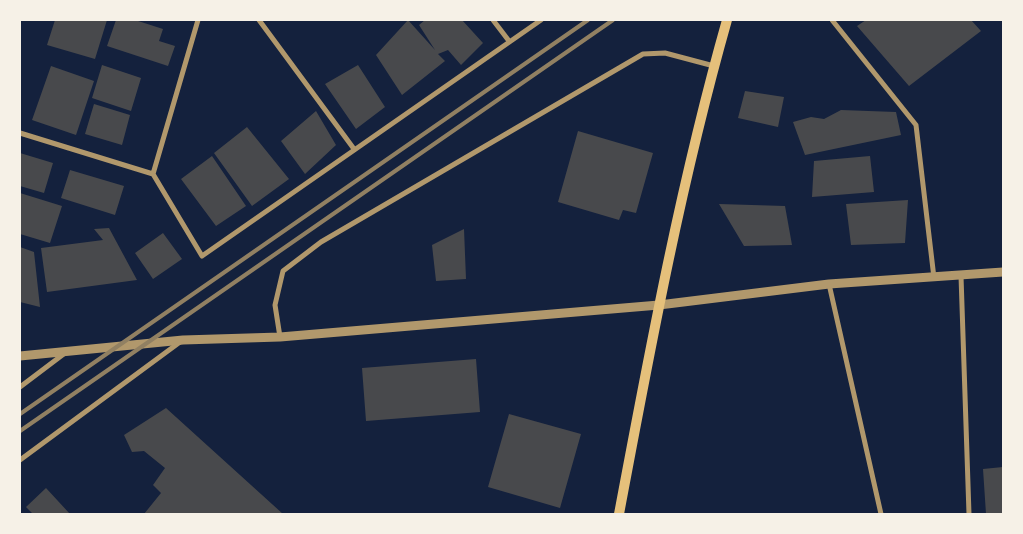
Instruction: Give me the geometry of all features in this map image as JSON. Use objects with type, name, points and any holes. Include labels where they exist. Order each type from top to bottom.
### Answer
[{"type":"main road","points":[[619,514],[659,305],[714,66],[727,20]]},
{"type":"street","points":[[152,174],[198,20]]},
{"type":"street","points":[[258,20],[354,149]]},
{"type":"street","points":[[494,20],[508,41]]},
{"type":"street","points":[[20,133],[152,174],[202,256],[508,41],[541,20]]},
{"type":"street","points":[[832,20],[916,125],[934,278]]},
{"type":"street","points":[[280,337],[275,305],[283,271],[321,242],[643,54],[665,53],[714,66]]},
{"type":"street","points":[[20,356],[183,340],[280,337],[659,305],[829,284],[1003,272]]},
{"type":"street","points":[[962,276],[969,514]]},
{"type":"street","points":[[829,284],[881,514]]},
{"type":"street","points":[[20,460],[183,340]]},
{"type":"street","points":[[20,387],[65,353]]},
{"type":"building","points":[[55,20],[107,20],[95,59],[47,45]]},
{"type":"building","points":[[116,20],[135,20],[163,29],[159,41],[175,46],[168,66],[107,46]]},
{"type":"building","points":[[408,20],[435,50],[419,25],[425,20],[462,20],[483,43],[461,65],[448,50],[438,54],[445,61],[402,95],[376,55]]},
{"type":"building","points":[[866,20],[971,20],[981,31],[909,86],[857,26]]},
{"type":"building","points":[[102,65],[141,78],[131,111],[92,98]]},
{"type":"building","points":[[358,65],[385,107],[356,129],[325,84]]},
{"type":"building","points":[[51,66],[94,81],[76,135],[32,120]]},
{"type":"building","points":[[745,91],[784,97],[778,127],[738,118]]},
{"type":"building","points":[[94,104],[130,115],[122,145],[85,134]]},
{"type":"building","points":[[841,110],[896,112],[901,135],[805,155],[793,122],[811,117],[824,119]]},
{"type":"building","points":[[316,111],[336,145],[305,174],[281,141]]},
{"type":"building","points":[[247,127],[289,179],[252,206],[214,153]]},
{"type":"building","points":[[578,131],[653,153],[636,213],[623,210],[619,220],[558,202]]},
{"type":"building","points":[[20,153],[53,163],[44,193],[20,186]]},
{"type":"building","points":[[212,156],[246,206],[216,226],[181,179]]},
{"type":"building","points":[[870,156],[874,192],[812,197],[814,161]]},
{"type":"building","points":[[70,170],[124,186],[115,215],[61,198]]},
{"type":"building","points":[[20,193],[62,206],[50,243],[20,234]]},
{"type":"building","points":[[908,200],[905,243],[851,245],[846,204]]},
{"type":"building","points":[[719,204],[785,206],[792,245],[744,246]]},
{"type":"building","points":[[109,228],[137,280],[47,292],[41,248],[103,240],[94,229]]},
{"type":"building","points":[[464,229],[466,279],[436,281],[432,245]]},
{"type":"building","points":[[163,233],[182,259],[153,279],[135,253]]},
{"type":"building","points":[[20,247],[34,252],[40,307],[20,302]]},
{"type":"building","points":[[476,359],[480,412],[366,421],[362,368]]},
{"type":"building","points":[[166,408],[283,514],[144,514],[161,493],[153,485],[165,468],[144,451],[132,452],[124,435]]},
{"type":"building","points":[[509,414],[581,434],[560,508],[488,487]]},
{"type":"building","points":[[1003,467],[1003,514],[986,514],[983,469]]},
{"type":"building","points":[[46,488],[70,514],[33,514],[26,507]]},
{"type":"railway","points":[[20,414],[588,20]]},
{"type":"railway","points":[[20,431],[613,20]]}]
